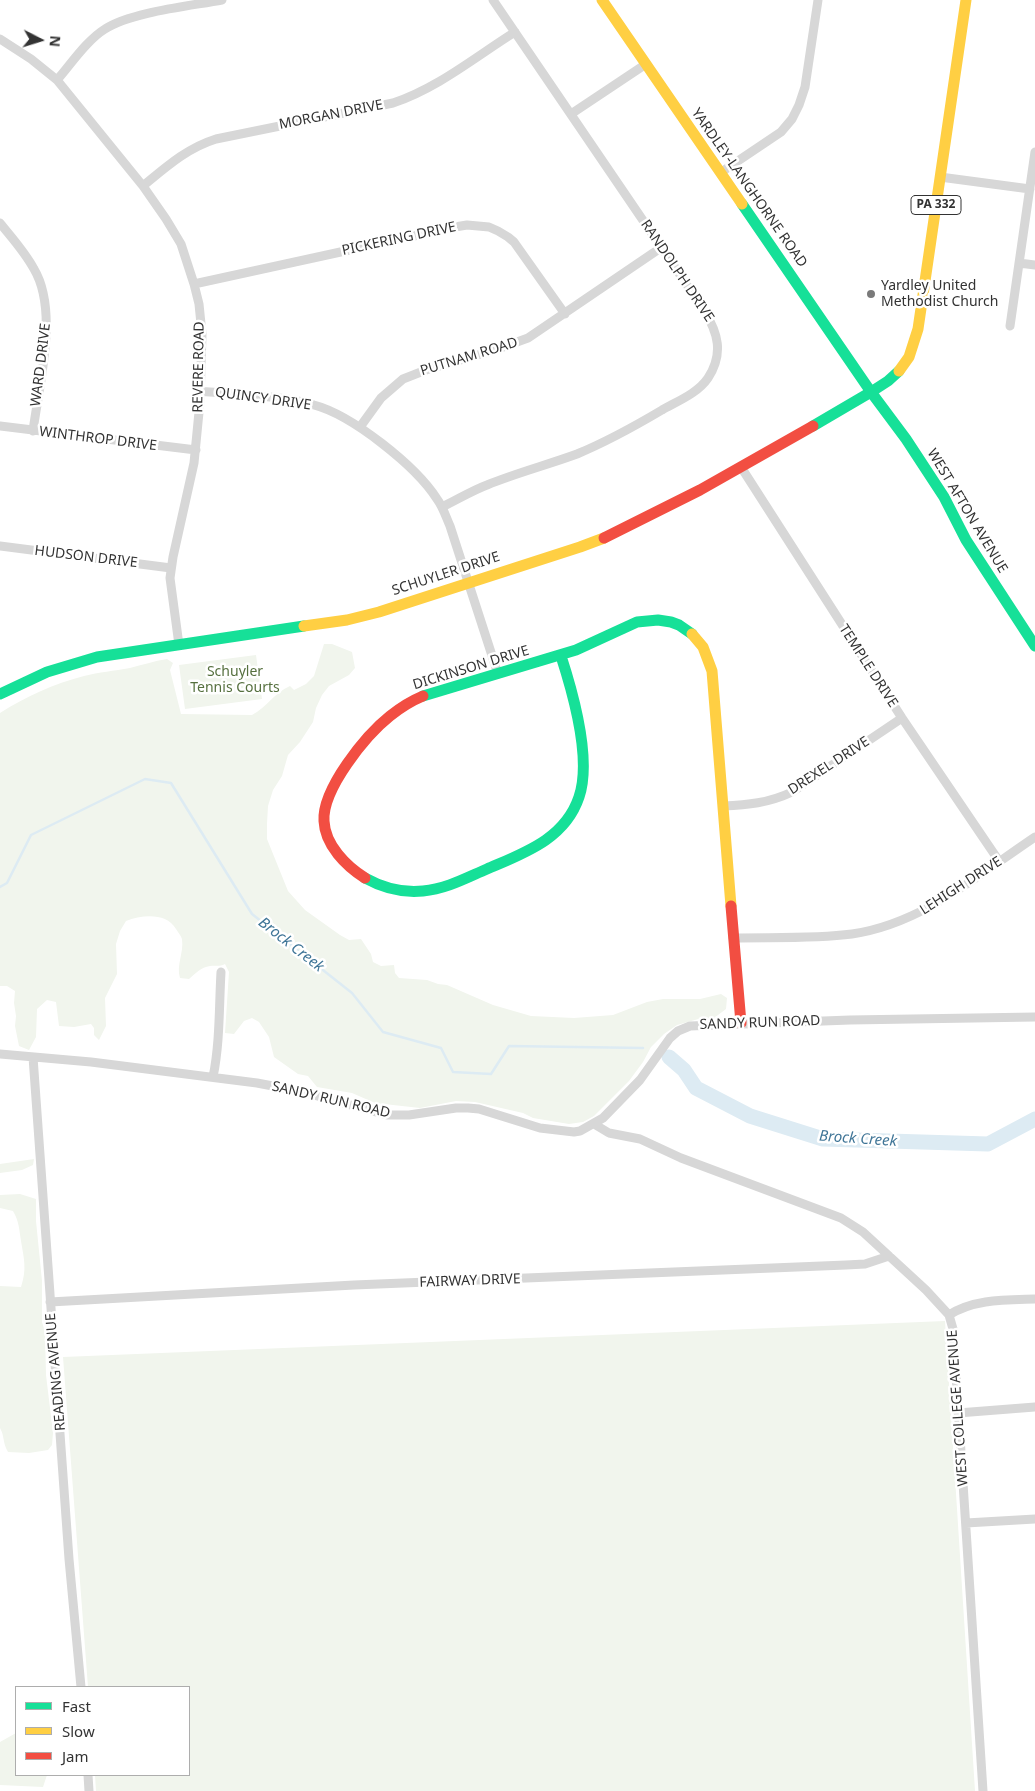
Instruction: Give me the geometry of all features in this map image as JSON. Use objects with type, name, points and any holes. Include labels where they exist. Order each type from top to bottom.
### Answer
[{"type":"street","points":[[57,80],[96,36],[115,24],[155,13],[222,0]]},
{"type":"street","name":"RANDOLPH DRIVE","points":[[442,507],[485,486],[556,462],[602,442],[691,394],[704,384],[717,356],[718,346],[714,326],[493,0]]},
{"type":"street","name":"YARDLEY-LANGHORNE ROAD","points":[[602,0],[871,392]]},
{"type":"street","points":[[720,173],[781,132],[792,119],[805,87],[818,0]]},
{"type":"street","name":"PA 332","points":[[871,392],[896,374],[911,353],[915,341],[923,299],[966,0]]},
{"type":"street","name":"MORGAN DRIVE","points":[[142,186],[182,155],[202,143],[393,103],[410,97],[447,77],[514,32]]},
{"type":"street","name":"REVERE ROAD","points":[[0,39],[31,59],[57,80],[142,186],[166,219],[181,244],[194,284],[199,304],[202,334],[196,450],[191,482],[171,568],[171,587],[179,645]]},
{"type":"street","points":[[571,114],[646,64]]},
{"type":"street","points":[[1010,326],[1035,152]]},
{"type":"street","points":[[940,177],[1030,189]]},
{"type":"street","name":"WARD DRIVE","points":[[0,223],[34,269],[45,302],[47,323],[45,347],[33,431]]},
{"type":"street","name":"PICKERING DRIVE","points":[[194,284],[455,227],[480,226],[498,231],[514,242],[565,314]]},
{"type":"street","name":"PUTNAM ROAD","points":[[360,427],[381,398],[403,379],[426,370],[519,342],[541,331],[662,247]]},
{"type":"street","points":[[1019,263],[1035,265]]},
{"type":"street","name":"QUINCY DRIVE","points":[[200,391],[297,401],[330,410],[360,427],[415,472],[437,498],[442,507],[498,674]]},
{"type":"street","name":"SCHUYLER DRIVE","points":[[0,694],[30,679],[72,663],[97,657],[347,620],[379,612],[612,535],[640,522],[741,467],[871,392]]},
{"type":"street","name":"WEST AFTON AVENUE","points":[[871,392],[912,447],[944,497],[971,548],[1035,646]]},
{"type":"street","name":"WINTHROP DRIVE","points":[[0,426],[196,450]]},
{"type":"street","name":"TEMPLE DRIVE","points":[[741,467],[902,718],[999,862]]},
{"type":"street","name":"HUDSON DRIVE","points":[[0,546],[171,568]]},
{"type":"street","name":"DICKINSON DRIVE","points":[[561,656],[579,714],[583,771],[580,795],[576,806],[563,828],[552,838],[527,852],[450,885],[434,890],[420,891],[400,890],[376,883],[362,876],[349,865],[334,848],[329,839],[325,826],[325,800],[336,779],[380,723],[404,706],[436,692],[561,656],[588,646],[617,628],[635,622],[651,620],[672,622],[691,633],[705,650],[712,671],[738,999],[742,1023]]},
{"type":"street","name":"DREXEL DRIVE","points":[[723,806],[753,804],[778,799],[792,792],[902,718]]},
{"type":"street","name":"LEHIGH DRIVE","points":[[733,938],[835,936],[878,928],[909,918],[927,909],[1035,837]]},
{"type":"street","points":[[213,1078],[218,1047],[221,972]]},
{"type":"street","name":"SANDY RUN ROAD","points":[[0,1054],[91,1062],[257,1083],[299,1091],[387,1115],[409,1115],[456,1108],[479,1109],[554,1130],[574,1132],[580,1131],[603,1118],[640,1080],[664,1046],[678,1031],[695,1025],[1035,1017]]},
{"type":"street","name":"READING AVENUE","points":[[33,1057],[69,1559],[81,1686]]},
{"type":"street","name":"WEST COLLEGE AVENUE","points":[[594,1124],[609,1133],[640,1139],[681,1158],[842,1218],[863,1232],[926,1290],[948,1315],[953,1329],[983,1791]]},
{"type":"street","name":"FAIRWAY DRIVE","points":[[50,1302],[354,1285],[856,1264],[876,1262],[889,1256]]},
{"type":"street","points":[[948,1315],[967,1305],[980,1302],[1035,1298]]},
{"type":"street","points":[[958,1413],[1035,1407]]},
{"type":"street","points":[[966,1523],[1035,1520]]},
{"type":"street","points":[[88,1776],[89,1791]]},
{"type":"green space","points":[[324,644],[332,644],[352,652],[355,668],[349,675],[329,686],[322,695],[316,708],[313,722],[300,742],[288,755],[282,776],[273,790],[268,806],[267,839],[288,891],[305,910],[349,940],[361,939],[371,954],[373,962],[381,966],[394,965],[395,973],[399,978],[427,980],[447,985],[493,1005],[531,1016],[574,1018],[613,1015],[647,1002],[663,999],[700,999],[721,994],[727,998],[726,1009],[714,1018],[702,1018],[677,1025],[664,1034],[651,1047],[629,1081],[594,1116],[583,1122],[569,1124],[533,1118],[523,1113],[475,1102],[456,1101],[420,1108],[375,1103],[352,1093],[317,1087],[308,1076],[298,1074],[274,1057],[269,1037],[259,1022],[252,1018],[244,1021],[234,1034],[225,1033],[229,972],[225,964],[204,968],[189,979],[180,978],[182,938],[172,924],[160,917],[153,916],[139,917],[126,921],[120,931],[116,944],[117,974],[105,998],[106,1026],[99,1040],[94,1035],[94,1028],[91,1024],[74,1027],[59,1026],[56,1002],[47,1000],[37,1009],[36,1037],[29,1050],[19,1046],[15,1026],[15,991],[7,986],[0,986],[0,713],[40,691],[73,679],[167,659],[173,663],[170,670],[181,714],[252,715],[290,686],[294,690],[306,684],[314,676]]},
{"type":"green space","name":"Schuyler Tennis Courts","points":[[256,655],[262,699],[185,709],[179,665]]},
{"type":"green space","points":[[34,1159],[33,1165],[22,1170],[0,1173],[0,1164]]},
{"type":"green space","points":[[20,1194],[36,1199],[36,1221],[42,1281],[42,1322],[45,1332],[46,1375],[53,1433],[52,1445],[48,1450],[29,1453],[8,1452],[0,1428],[0,1286],[21,1287],[24,1264],[16,1218],[13,1211],[0,1208],[0,1195]]},
{"type":"green space","points":[[945,1321],[975,1791],[96,1791],[95,1776],[190,1776],[190,1686],[88,1686],[63,1357]]},
{"type":"green space","points":[[15,1734],[15,1776],[47,1776],[43,1787],[0,1785],[0,1742]]},
{"type":"waterway","name":"Brock Creek","points":[[0,887],[7,883],[31,835],[145,779],[171,783],[252,914],[352,993],[383,1032],[441,1048],[453,1072],[491,1074],[509,1046],[643,1048]]},
{"type":"waterway","name":"Brock Creek","points":[[669,1057],[684,1070],[696,1088],[750,1116],[823,1139],[988,1144],[1035,1119]]},
{"type":"traffic: fast","points":[[742,204],[871,392],[813,426]]},
{"type":"traffic: fast","points":[[899,371],[871,392],[906,439],[944,497],[966,540],[1035,646]]},
{"type":"traffic: fast","points":[[423,696],[576,650],[637,622],[658,620],[671,622],[692,634]]},
{"type":"traffic: fast","points":[[0,694],[47,672],[97,657],[304,626]]},
{"type":"traffic: fast","points":[[365,878],[379,885],[401,890],[423,891],[448,886],[529,850],[542,843],[564,824],[573,811],[579,797],[583,764],[579,726],[571,688],[561,656]]},
{"type":"traffic: slow","points":[[602,0],[742,204]]},
{"type":"traffic: slow","points":[[899,371],[909,357],[918,329],[966,0]]},
{"type":"traffic: slow","points":[[304,626],[347,620],[379,612],[604,538]]},
{"type":"traffic: slow","points":[[692,634],[703,647],[712,671],[731,906]]},
{"type":"traffic: jam","points":[[604,538],[700,490],[813,426]]},
{"type":"traffic: jam","points":[[365,878],[344,861],[332,846],[325,830],[325,808],[330,794],[347,764],[369,736],[394,713],[423,696]]},
{"type":"traffic: jam","points":[[731,906],[741,1023]]},
{"type":"place","name":"Yardley United Methodist Church","points":[[871,294]]}]
